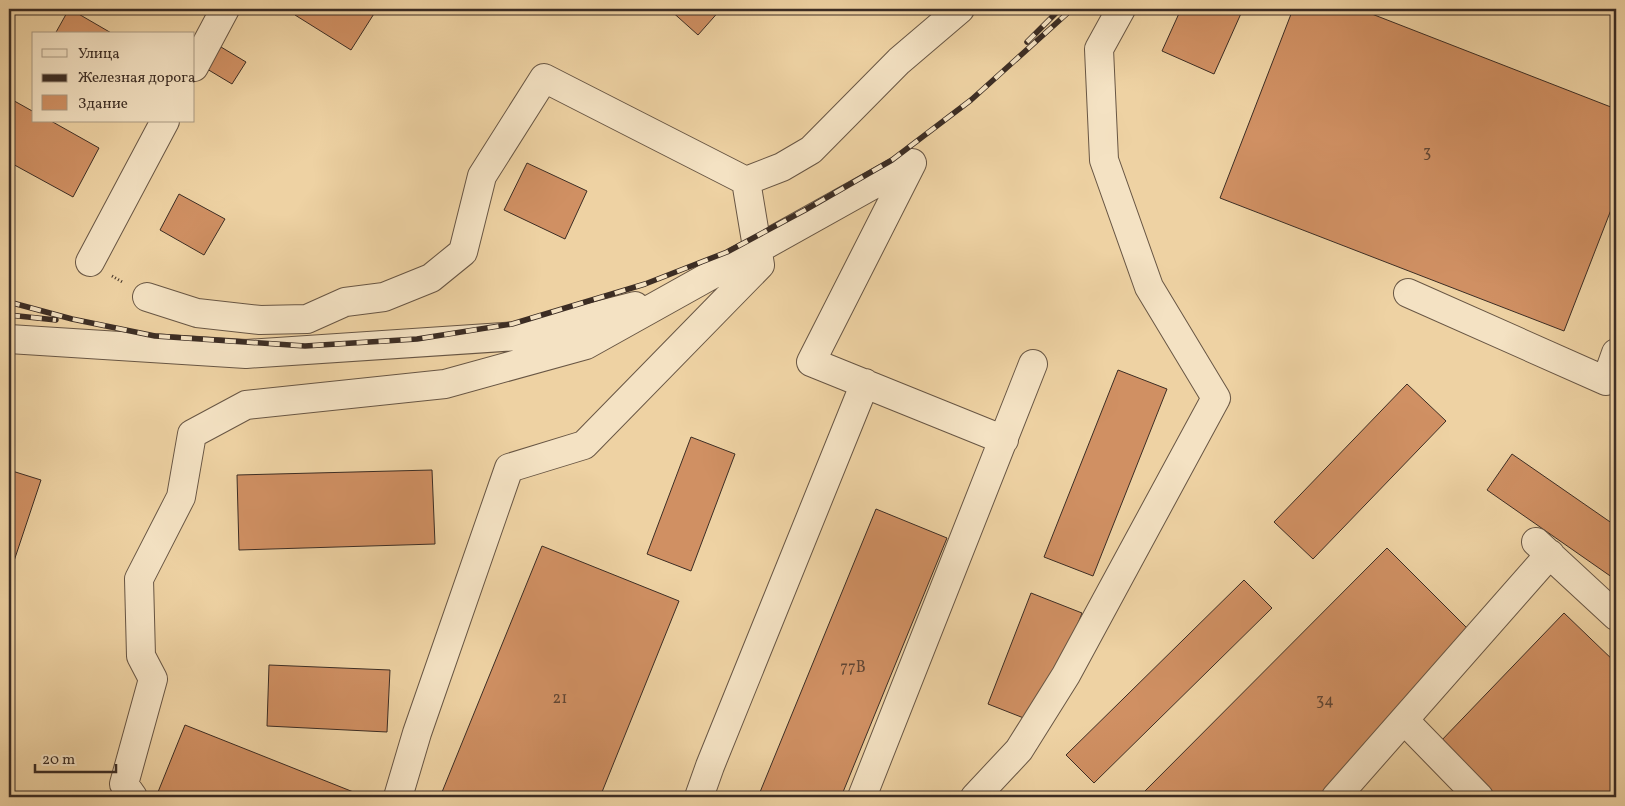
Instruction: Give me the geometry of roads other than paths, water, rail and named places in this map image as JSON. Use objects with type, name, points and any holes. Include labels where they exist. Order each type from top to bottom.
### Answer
[{"type":"street","points":[[195,65],[225,9]]},
{"type":"street","points":[[147,297],[197,313],[260,320],[307,319],[345,302],[384,297],[431,278],[463,252],[482,176],[544,78],[746,181],[782,167],[811,150],[899,61],[960,9]]},
{"type":"street","points":[[975,797],[1019,750],[1066,675],[1216,398],[1149,287],[1104,160],[1099,49],[1121,9]]},
{"type":"street","points":[[90,262],[164,122]]},
{"type":"street","points":[[133,797],[124,784],[153,679],[141,656],[139,579],[181,497],[192,434],[246,405],[444,384],[586,345],[912,163],[811,362],[1004,440]]},
{"type":"street","points":[[398,797],[417,733],[509,468],[584,445],[760,265],[753,252],[746,181]]},
{"type":"street","points":[[9,340],[246,354],[519,336],[636,306],[753,252]]},
{"type":"street","points":[[1408,293],[1606,381],[1616,354]]},
{"type":"street","points":[[862,797],[1033,364]]},
{"type":"street","points":[[699,797],[865,383]]},
{"type":"street","points":[[1336,797],[1404,720],[1543,548],[1616,616]]},
{"type":"street","points":[[1404,720],[1479,797]]},
{"type":"railway","points":[[1027,42],[1060,9]]},
{"type":"railway","points":[[9,302],[72,319],[155,336],[305,346],[417,339],[512,324],[645,284],[727,252],[805,210],[892,160],[971,100],[1072,9]]},
{"type":"railway","points":[[9,315],[56,320]]}]
